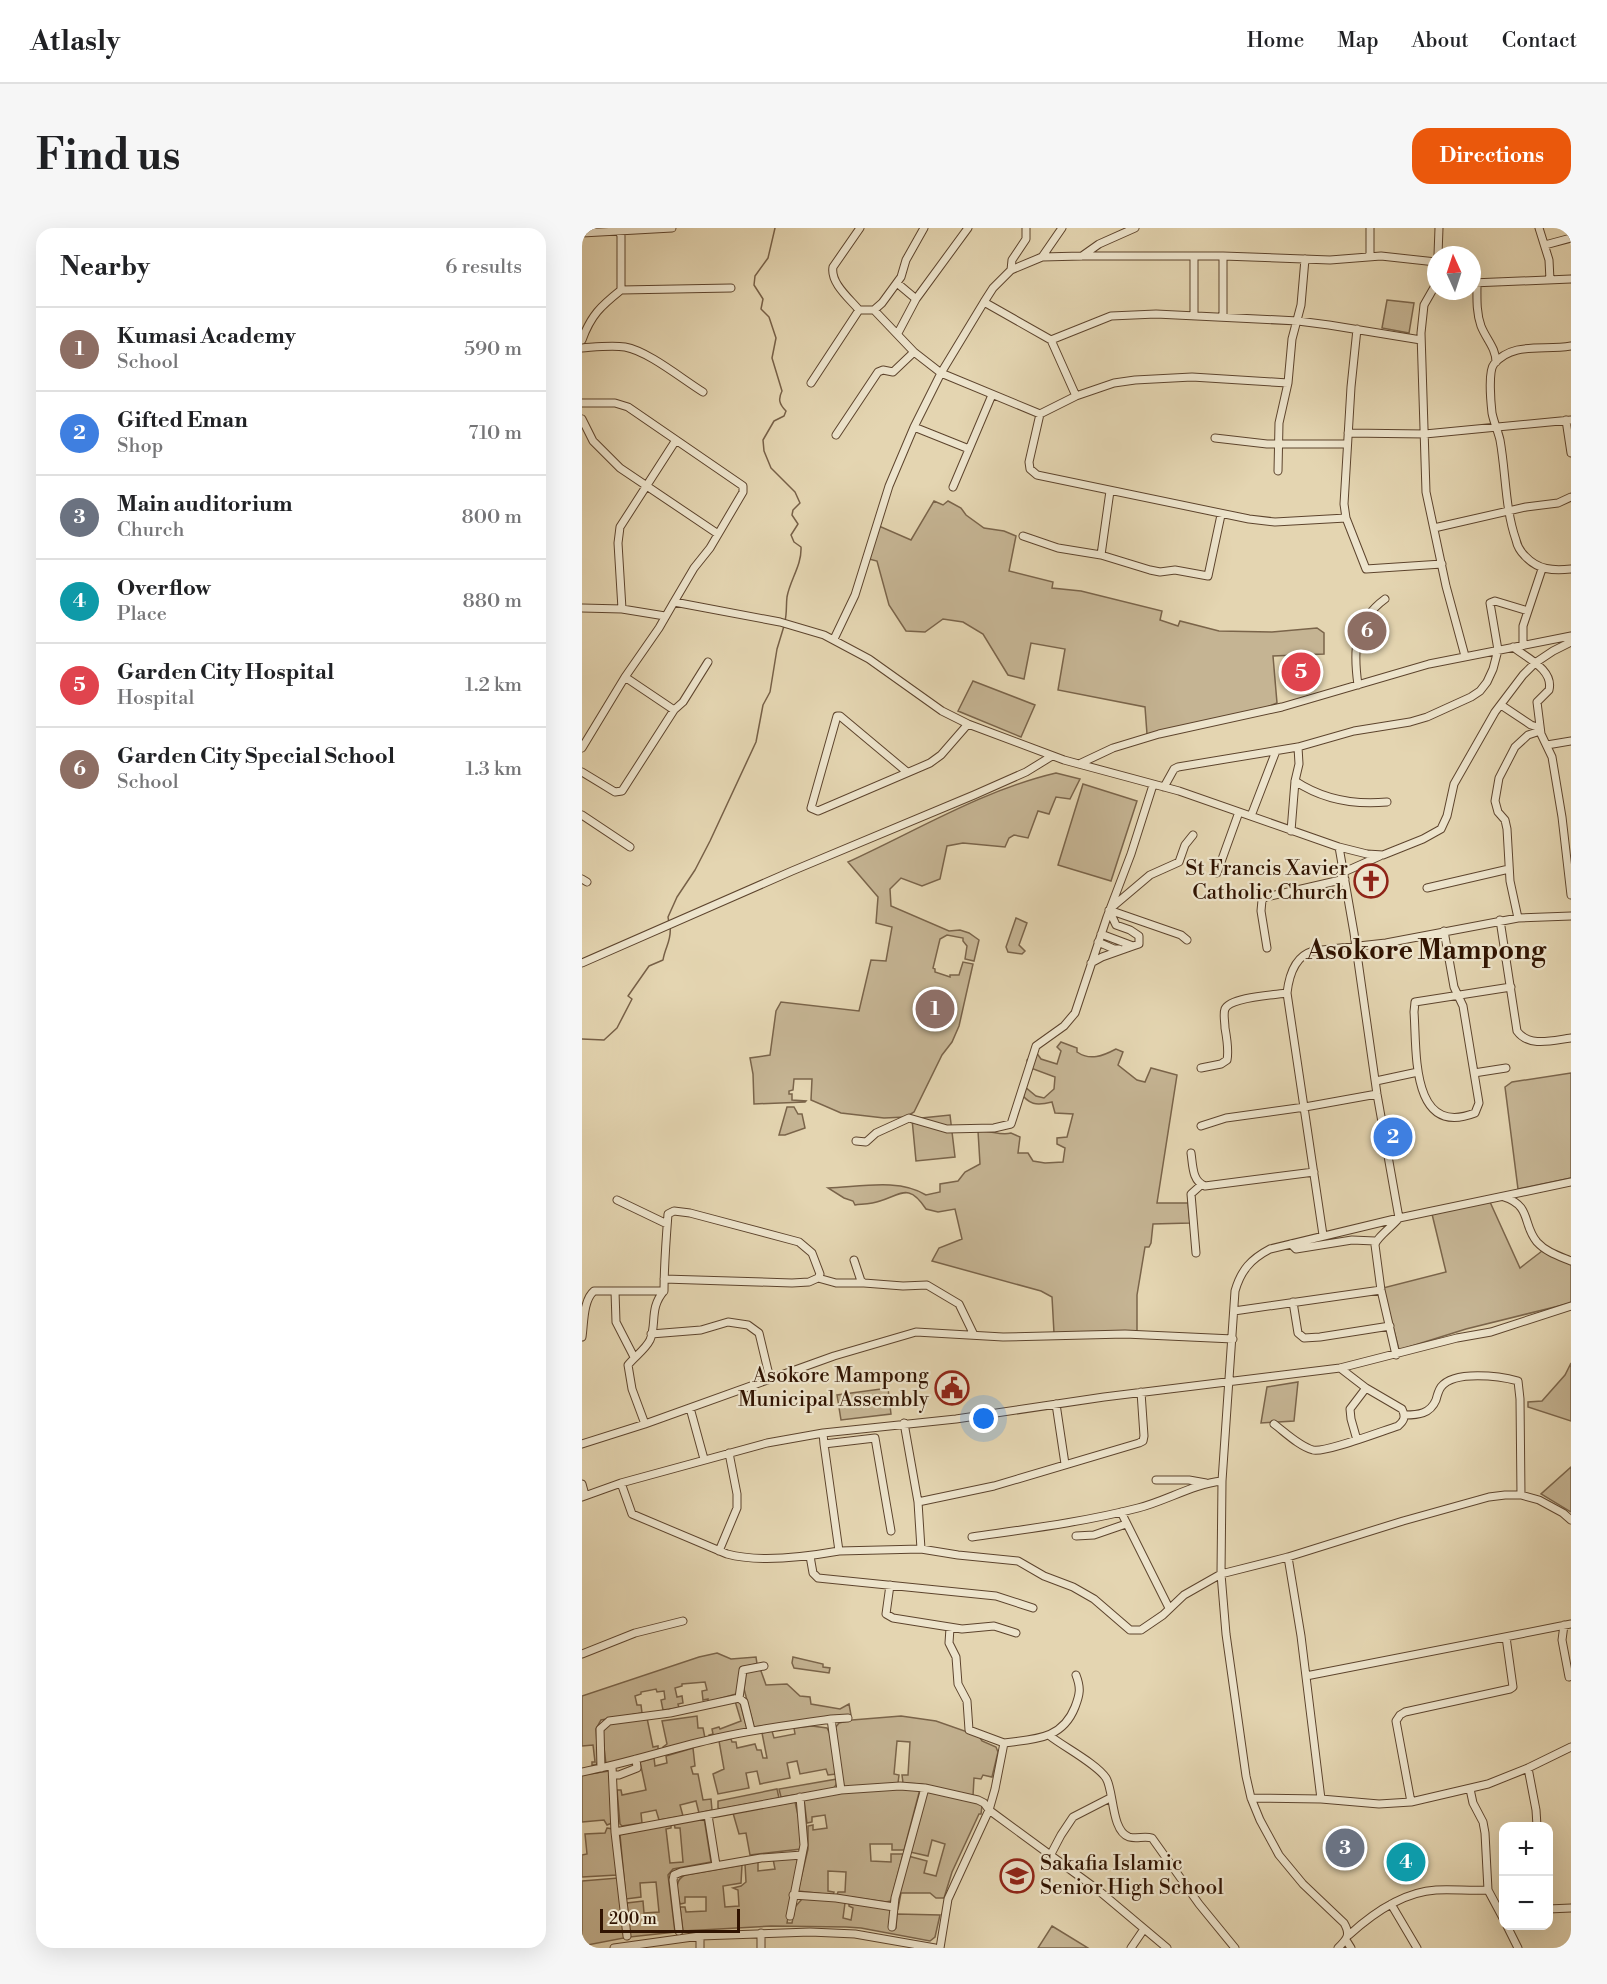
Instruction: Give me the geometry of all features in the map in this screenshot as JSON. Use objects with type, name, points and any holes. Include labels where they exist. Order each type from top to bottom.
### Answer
[{"type":"street","points":[[582,233],[672,228]]},
{"type":"street","points":[[859,310],[834,280],[832,273],[860,228]]},
{"type":"street","points":[[859,310],[874,310],[882,303],[903,273],[906,260],[924,228]]},
{"type":"street","points":[[898,333],[916,299],[968,228]]},
{"type":"street","points":[[1011,270],[1012,260],[1026,239],[1026,228]]},
{"type":"street","points":[[1042,257],[1062,228]]},
{"type":"street","points":[[1082,256],[1100,244],[1135,228]]},
{"type":"street","points":[[1370,228],[1370,257]]},
{"type":"street","points":[[1438,246],[1439,228]]},
{"type":"street","points":[[1539,228],[1549,260],[1550,280]]},
{"type":"street","points":[[619,230],[621,290]]},
{"type":"street","points":[[1545,245],[1571,238]]},
{"type":"street","points":[[834,639],[855,595],[889,486],[914,427],[941,374],[984,302],[993,288],[1011,270],[1042,257],[1082,256],[1224,256],[1305,259],[1370,257],[1427,261]]},
{"type":"street","points":[[1223,316],[1224,256]]},
{"type":"street","points":[[1194,257],[1194,315]]},
{"type":"street","points":[[1278,471],[1279,423],[1288,383],[1292,339],[1301,304],[1305,259]]},
{"type":"street","points":[[1481,283],[1571,279]]},
{"type":"street","points":[[897,283],[916,299]]},
{"type":"street","points":[[582,340],[597,310],[621,290],[731,288]]},
{"type":"street","points":[[1427,299],[1424,304],[1421,340],[1426,492],[1465,656]]},
{"type":"street","points":[[1477,300],[1479,317],[1486,337],[1496,354],[1496,362]]},
{"type":"street","points":[[984,302],[1050,340],[1076,396]]},
{"type":"street","points":[[811,383],[859,310]]},
{"type":"street","points":[[874,310],[914,352],[941,374],[1040,414],[1076,396],[1114,383],[1135,380],[1192,377],[1288,383]]},
{"type":"street","points":[[1050,340],[1111,316],[1194,315],[1298,321],[1421,340]]},
{"type":"street","points":[[1357,329],[1344,487],[1346,518],[1366,569],[1442,564]]},
{"type":"street","points":[[582,348],[610,346],[645,354],[703,392]]},
{"type":"street","points":[[1571,346],[1514,349],[1507,352],[1490,370],[1492,413],[1516,541],[1523,555],[1542,569],[1571,569]]},
{"type":"street","points":[[836,435],[878,372],[881,370],[892,372],[914,352]]},
{"type":"street","points":[[953,487],[992,395]]},
{"type":"street","points":[[582,403],[615,403],[628,407],[743,486],[743,492],[718,534],[582,748]]},
{"type":"street","points":[[1040,414],[1029,462],[1036,475],[1221,515],[1275,522],[1346,518]]},
{"type":"street","points":[[582,419],[586,430],[599,449],[620,468],[718,534]]},
{"type":"street","points":[[1348,433],[1425,434],[1569,420],[1571,453]]},
{"type":"street","points":[[914,427],[969,449]]},
{"type":"street","points":[[1215,438],[1280,444],[1347,444]]},
{"type":"street","points":[[622,609],[618,536],[620,527],[676,440]]},
{"type":"street","points":[[1101,555],[1110,491]]},
{"type":"street","points":[[1434,528],[1509,510],[1558,503],[1571,497]]},
{"type":"street","points":[[1023,537],[1058,548],[1101,555],[1160,572],[1175,570],[1208,576],[1221,515]]},
{"type":"street","points":[[1523,645],[1523,626],[1542,569]]},
{"type":"street","points":[[1358,685],[1355,661],[1359,634],[1370,613],[1385,599]]},
{"type":"street","points":[[1164,787],[1178,767],[1298,747],[1354,731],[1427,717],[1471,697],[1487,682],[1498,650],[1490,603],[1495,601],[1528,611]]},
{"type":"street","points":[[674,602],[789,624],[834,639],[869,659],[942,711],[968,724],[1052,756],[1164,787],[1339,847],[1367,854],[1383,855]]},
{"type":"street","points":[[582,608],[622,609],[665,616]]},
{"type":"street","points":[[1079,764],[1113,748],[1159,734],[1282,707],[1465,656],[1571,636]]},
{"type":"street","points":[[1267,948],[1261,911],[1262,900],[1266,897],[1344,876],[1440,829],[1447,816],[1454,784],[1472,751],[1522,675],[1535,663],[1571,642]]},
{"type":"street","points":[[1513,647],[1546,672],[1550,678],[1545,695],[1536,704],[1540,730],[1552,758],[1562,817],[1571,895]]},
{"type":"street","points":[[582,772],[615,792],[620,792],[708,662]]},
{"type":"street","points":[[625,677],[674,710]]},
{"type":"street","points":[[1501,705],[1540,730]]},
{"type":"street","points":[[907,772],[842,717],[837,716],[811,808],[818,811],[907,772],[936,759],[968,724]]},
{"type":"street","points":[[1518,918],[1509,869],[1508,829],[1498,812],[1495,801],[1504,764],[1521,740],[1540,730]]},
{"type":"street","points":[[1547,745],[1571,741]]},
{"type":"street","points":[[1291,831],[1295,781],[1299,764],[1298,747]]},
{"type":"street","points":[[1251,816],[1276,751]]},
{"type":"street","points":[[582,963],[974,795],[1026,772],[1052,756]]},
{"type":"street","points":[[1295,781],[1346,802],[1387,802]]},
{"type":"street","points":[[856,1141],[866,1142],[876,1133],[909,1118],[947,1129],[994,1128],[1011,1124],[1036,1046],[1064,1026],[1075,1013],[1153,785]]},
{"type":"street","points":[[1217,873],[1239,812]]},
{"type":"street","points":[[582,815],[630,847]]},
{"type":"street","points":[[1562,817],[1571,816]]},
{"type":"street","points":[[1109,910],[1150,875],[1179,862],[1185,845],[1193,835]]},
{"type":"street","points":[[1291,1244],[1296,1249],[1352,1240],[1375,1241],[1399,1218],[1377,1094],[1356,945],[1339,847]]},
{"type":"street","points":[[1427,888],[1509,869]]},
{"type":"street","points":[[1109,910],[1116,925]]},
{"type":"street","points":[[1109,910],[1181,935],[1187,940]]},
{"type":"street","points":[[1323,1235],[1287,993],[1290,975],[1303,955],[1313,951],[1386,943],[1518,918],[1571,916]]},
{"type":"street","points":[[1500,921],[1518,1031],[1521,1036],[1530,1041],[1571,1038]]},
{"type":"street","points":[[1091,963],[1139,944],[1138,936],[1130,930],[1105,922]]},
{"type":"street","points":[[1444,931],[1456,994],[1463,1006],[1479,1103],[1478,1109],[1469,1115],[1447,1117],[1435,1112],[1426,1101],[1418,1072],[1415,1002],[1456,994],[1510,987]]},
{"type":"street","points":[[1100,938],[1133,946]]},
{"type":"street","points":[[1201,1068],[1221,1064],[1227,1060],[1224,1010],[1229,1004],[1237,1000],[1287,993]]},
{"type":"street","points":[[1474,1073],[1506,1068]]},
{"type":"street","points":[[1376,1081],[1418,1072]]},
{"type":"street","points":[[1201,1126],[1227,1119],[1377,1094]]},
{"type":"street","points":[[1191,1153],[1195,1177],[1201,1185],[1205,1186],[1314,1172]]},
{"type":"street","points":[[1351,1948],[1344,1923],[1303,1884],[1279,1855],[1251,1798],[1243,1757],[1226,1634],[1221,1574],[1221,1481],[1233,1339],[1233,1311],[1237,1284],[1252,1260],[1270,1249],[1399,1218],[1571,1182]]},
{"type":"street","points":[[1196,1253],[1191,1194],[1201,1185]]},
{"type":"street","points":[[1501,1197],[1520,1204],[1535,1239],[1543,1248],[1570,1260]]},
{"type":"street","points":[[617,1200],[667,1224]]},
{"type":"street","points":[[645,1424],[628,1373],[628,1365],[650,1340],[654,1309],[658,1298],[664,1292],[668,1214],[674,1211],[682,1212],[799,1242],[812,1253],[820,1274],[818,1278]]},
{"type":"street","points":[[1375,1241],[1381,1290],[1396,1355]]},
{"type":"street","points":[[854,1260],[864,1283]]},
{"type":"street","points":[[664,1279],[792,1283],[809,1282],[818,1278],[836,1283],[927,1285],[959,1304],[974,1335]]},
{"type":"street","points":[[1233,1311],[1381,1290]]},
{"type":"street","points":[[582,1337],[584,1316],[590,1294],[594,1292],[664,1292]]},
{"type":"street","points":[[615,1292],[616,1322],[634,1357]]},
{"type":"street","points":[[1293,1302],[1298,1333],[1304,1338],[1390,1326]]},
{"type":"street","points":[[582,1484],[584,1496],[729,1453],[767,1443],[823,1433],[956,1419],[1230,1380],[1340,1368],[1457,1338],[1491,1332],[1571,1306]]},
{"type":"street","points":[[651,1334],[701,1330],[728,1322],[748,1324],[759,1333],[770,1379]]},
{"type":"street","points":[[582,1444],[645,1424],[834,1356],[906,1334],[929,1332],[1036,1338],[1163,1334],[1233,1339]]},
{"type":"street","points":[[1274,1424],[1303,1446],[1316,1451],[1357,1440],[1398,1426],[1403,1422],[1405,1414],[1402,1409],[1366,1388],[1340,1368]]},
{"type":"street","points":[[1405,1414],[1423,1413],[1434,1404],[1441,1387],[1467,1376],[1482,1375],[1518,1381],[1521,1495]]},
{"type":"street","points":[[1357,1440],[1350,1409],[1366,1388]]},
{"type":"street","points":[[918,1502],[994,1486],[1143,1441],[1141,1392]]},
{"type":"street","points":[[1056,1404],[1065,1464]]},
{"type":"street","points":[[690,1408],[704,1460]]},
{"type":"street","points":[[904,1423],[918,1502],[921,1549]]},
{"type":"street","points":[[873,1427],[891,1531]]},
{"type":"street","points":[[823,1433],[839,1551]]},
{"type":"street","points":[[824,1444],[875,1438]]},
{"type":"street","points":[[719,1551],[737,1508],[736,1487],[729,1453]]},
{"type":"street","points":[[1156,1480],[1189,1480],[1206,1484]]},
{"type":"street","points":[[972,1537],[1120,1512],[1164,1501],[1206,1484],[1221,1481]]},
{"type":"street","points":[[621,1484],[632,1514],[719,1551],[740,1557],[810,1556],[839,1551],[921,1549],[1018,1561],[1094,1599],[1130,1630],[1141,1630],[1148,1626],[1184,1595],[1221,1574],[1288,1557],[1489,1497],[1521,1495],[1539,1500],[1571,1520]]},
{"type":"street","points":[[1120,1512],[1169,1608]]},
{"type":"street","points":[[1076,1536],[1094,1535],[1126,1524]]},
{"type":"street","points":[[810,1556],[813,1573],[818,1578],[996,1596],[1033,1608]]},
{"type":"street","points":[[1288,1557],[1321,1799]]},
{"type":"street","points":[[890,1585],[886,1614],[888,1616],[950,1628],[994,1626],[1016,1633]]},
{"type":"street","points":[[582,1654],[635,1634],[683,1622]]},
{"type":"street","points":[[1306,1676],[1567,1624],[1562,1640],[1571,1687]]},
{"type":"street","points":[[950,1628],[949,1643],[956,1657],[958,1684],[968,1704],[969,1730],[1004,1743],[1050,1736],[1069,1721],[1073,1714],[1081,1687],[1076,1676]]},
{"type":"street","points":[[1411,1802],[1397,1718],[1405,1712],[1513,1687],[1506,1637]]},
{"type":"street","points":[[739,1698],[743,1670],[764,1666]]},
{"type":"street","points":[[739,1698],[744,1702],[752,1730]]},
{"type":"street","points":[[602,1768],[600,1729],[609,1720],[670,1713],[739,1698]]},
{"type":"street","points":[[582,1772],[752,1730],[848,1718]]},
{"type":"street","points":[[831,1719],[841,1790]]},
{"type":"street","points":[[1050,1736],[1097,1768],[1109,1784],[1110,1797],[1124,1834],[1130,1838],[1152,1838],[1199,1904],[1235,1948]]},
{"type":"street","points":[[940,1948],[948,1899],[989,1810],[1004,1743]]},
{"type":"street","points":[[1251,1798],[1321,1799],[1379,1804],[1411,1802],[1470,1789],[1528,1768],[1571,1747]]},
{"type":"street","points":[[613,1775],[637,1768],[636,1759]]},
{"type":"street","points":[[612,1766],[615,1832],[627,1936]]},
{"type":"street","points":[[1528,1768],[1537,1822]]},
{"type":"street","points":[[615,1832],[841,1790],[900,1786],[925,1788],[984,1803],[989,1810],[1051,1854],[1167,1948]]},
{"type":"street","points":[[892,1927],[894,1907],[925,1788]]},
{"type":"street","points":[[1470,1789],[1485,1833],[1488,1890],[1499,1907]]},
{"type":"street","points":[[790,1916],[804,1845],[800,1797]]},
{"type":"street","points":[[1051,1854],[1073,1817],[1110,1797]]},
{"type":"street","points":[[708,1815],[716,1865]]},
{"type":"street","points":[[679,1930],[674,1875],[716,1865],[775,1856],[802,1855]]},
{"type":"street","points":[[1338,1948],[1363,1922],[1391,1904],[1410,1896],[1433,1890],[1488,1890]]},
{"type":"street","points":[[793,1895],[836,1898],[894,1907]]},
{"type":"street","points":[[1391,1904],[1417,1948]]},
{"type":"street","points":[[1553,1909],[1571,1908]]},
{"type":"street","points":[[1131,1948],[1144,1929]]},
{"type":"street","points":[[1509,1930],[1518,1948]]},
{"type":"street","points":[[761,1933],[761,1948]]},
{"type":"street","points":[[614,1948],[700,1936],[761,1933],[855,1934],[935,1948]]},
{"type":"street","points":[[700,1936],[700,1948]]},
{"type":"shaded area","points":[[1387,300],[1414,303],[1409,333],[1382,328]]},
{"type":"shaded area","points":[[934,501],[943,505],[948,501],[961,508],[966,515],[984,528],[1004,531],[1016,536],[1009,571],[1053,582],[1052,588],[1081,591],[1162,611],[1160,620],[1178,626],[1180,621],[1219,631],[1272,632],[1317,628],[1324,633],[1324,654],[1273,656],[1277,703],[1262,709],[1147,734],[1145,707],[1058,690],[1065,649],[1031,643],[1024,679],[1008,675],[983,634],[963,622],[943,619],[925,632],[906,631],[889,605],[877,561],[869,559],[879,526],[911,540]]},
{"type":"shaded area","points":[[973,681],[1035,705],[1021,737],[958,711]]},
{"type":"shaded area","points":[[1056,773],[1080,779],[1070,799],[1056,797],[1049,814],[1038,811],[1028,838],[1014,835],[1009,838],[1005,847],[963,843],[947,846],[940,879],[922,886],[901,878],[890,889],[891,906],[949,931],[960,930],[969,933],[979,940],[974,961],[965,959],[967,946],[963,938],[947,935],[940,939],[933,968],[935,972],[950,977],[950,975],[959,975],[963,962],[973,964],[959,1026],[914,1112],[906,1117],[884,1118],[841,1113],[811,1100],[812,1079],[794,1079],[793,1090],[789,1091],[789,1094],[792,1094],[792,1100],[805,1102],[754,1104],[750,1058],[770,1055],[776,1011],[781,1002],[859,1011],[871,960],[886,961],[892,927],[876,923],[878,897],[848,862],[976,800],[1029,780]]},
{"type":"shaded area","points":[[1083,784],[1137,801],[1111,881],[1058,865]]},
{"type":"shaded area","points":[[1016,918],[1027,923],[1019,945],[1025,951],[1022,954],[1008,952],[1006,947]]},
{"type":"shaded area","points":[[1061,1042],[1077,1048],[1077,1052],[1082,1055],[1092,1057],[1116,1049],[1123,1052],[1118,1065],[1137,1080],[1145,1082],[1151,1068],[1177,1075],[1157,1203],[1188,1203],[1190,1223],[1153,1224],[1151,1243],[1149,1247],[1145,1247],[1137,1295],[1137,1331],[1054,1333],[1052,1297],[1041,1291],[932,1261],[939,1248],[962,1239],[955,1209],[938,1212],[926,1209],[910,1193],[855,1205],[853,1201],[828,1188],[891,1185],[926,1195],[940,1192],[940,1184],[958,1181],[965,1172],[980,1164],[978,1131],[1011,1133],[1020,1137],[1018,1153],[1028,1153],[1033,1161],[1063,1162],[1065,1148],[1057,1144],[1057,1138],[1067,1137],[1073,1114],[1055,1113],[1052,1102],[1033,1103],[1019,1091],[1025,1087],[1036,1096],[1044,1098],[1054,1089],[1055,1077],[1028,1067],[1027,1060],[1036,1052],[1041,1059],[1057,1064],[1061,1051],[1057,1047]]},
{"type":"shaded area","points":[[1571,1073],[1571,1178],[1518,1189],[1505,1087],[1512,1082]]},
{"type":"shaded area","points":[[787,1107],[794,1107],[798,1114],[802,1114],[805,1128],[779,1135]]},
{"type":"shaded area","points":[[950,1115],[955,1157],[916,1161],[912,1119]]},
{"type":"shaded area","points":[[1490,1202],[1520,1268],[1542,1251],[1571,1264],[1571,1303],[1466,1329],[1399,1350],[1383,1288],[1446,1272],[1432,1214]]},
{"type":"shaded area","points":[[1571,1363],[1571,1421],[1528,1407],[1528,1402],[1542,1401],[1565,1375]]},
{"type":"shaded area","points":[[1298,1382],[1294,1421],[1261,1423],[1267,1387]]},
{"type":"shaded area","points":[[888,1388],[891,1414],[841,1420],[837,1395]]},
{"type":"shaded area","points":[[1571,1467],[1571,1512],[1541,1494]]},
{"type":"shaded area","points":[[717,1653],[731,1659],[756,1657],[757,1664],[741,1667],[736,1694],[708,1702],[708,1699],[703,1700],[702,1691],[707,1690],[705,1682],[682,1684],[675,1688],[677,1697],[682,1696],[683,1703],[678,1704],[679,1708],[663,1710],[661,1700],[665,1699],[664,1691],[657,1692],[656,1689],[641,1692],[635,1696],[637,1705],[641,1705],[642,1713],[601,1720],[596,1729],[598,1761],[596,1765],[592,1765],[592,1762],[595,1762],[593,1745],[582,1746],[582,1696]]},
{"type":"shaded area","points":[[793,1657],[823,1664],[823,1667],[830,1668],[829,1673],[794,1668]]},
{"type":"shaded area","points":[[756,1668],[761,1671],[766,1685],[787,1684],[800,1696],[810,1697],[811,1704],[840,1709],[849,1704],[851,1715],[754,1727],[744,1689],[746,1671]]},
{"type":"shaded area","points":[[735,1701],[740,1702],[747,1729],[709,1737],[713,1734],[712,1729],[719,1727],[720,1729],[741,1721]]},
{"type":"shaded area","points":[[697,1716],[698,1728],[703,1728],[705,1738],[663,1747],[667,1744],[662,1721]]},
{"type":"shaded area","points":[[901,1716],[936,1721],[979,1736],[982,1741],[996,1747],[998,1752],[992,1777],[983,1775],[981,1779],[974,1778],[973,1796],[921,1784],[903,1783],[902,1775],[908,1775],[910,1742],[897,1741],[894,1774],[899,1775],[898,1783],[845,1787],[835,1728],[839,1723],[852,1720]]},
{"type":"shaded area","points":[[647,1718],[653,1747],[658,1746],[658,1750],[606,1764],[602,1731],[605,1724]]},
{"type":"shaded area","points":[[812,1726],[827,1728],[830,1734],[836,1774],[828,1775],[826,1769],[800,1774],[797,1761],[787,1763],[790,1778],[760,1784],[757,1771],[746,1773],[749,1788],[718,1794],[713,1774],[724,1769],[719,1741],[731,1739],[732,1742],[736,1742],[737,1748],[755,1744],[757,1750],[761,1750],[763,1758],[767,1758],[762,1733],[772,1731],[774,1738],[795,1734],[794,1728]]},
{"type":"shaded area","points":[[693,1748],[695,1766],[691,1767],[693,1774],[698,1774],[703,1800],[711,1799],[712,1810],[699,1813],[696,1801],[680,1805],[683,1816],[659,1820],[656,1810],[641,1813],[642,1823],[622,1826],[617,1790],[621,1790],[622,1795],[646,1790],[640,1762],[654,1758],[655,1766],[667,1763],[666,1756]]},
{"type":"shaded area","points":[[609,1771],[612,1823],[607,1825],[604,1820],[582,1822],[582,1775]]},
{"type":"shaded area","points":[[837,1779],[833,1789],[781,1797],[779,1789]]},
{"type":"shaded area","points":[[892,1788],[920,1789],[904,1850],[892,1850],[892,1844],[870,1844],[871,1861],[891,1862],[891,1854],[903,1854],[891,1901],[837,1895],[838,1892],[845,1892],[846,1872],[828,1871],[828,1891],[834,1892],[833,1895],[798,1891],[808,1849],[808,1826],[813,1825],[813,1830],[827,1828],[825,1815],[812,1817],[812,1822],[807,1823],[804,1800],[840,1793]]},
{"type":"shaded area","points":[[777,1789],[779,1798],[718,1808],[718,1801]]},
{"type":"shaded area","points":[[929,1790],[980,1804],[981,1814],[952,1872],[944,1898],[936,1898],[930,1893],[901,1893],[898,1909],[896,1908],[908,1856],[927,1861],[924,1873],[936,1876],[945,1844],[932,1840],[928,1856],[910,1852],[925,1794]]},
{"type":"shaded area","points":[[795,1802],[801,1828],[801,1849],[750,1855],[746,1833],[739,1834],[733,1813]]},
{"type":"shaded area","points":[[704,1818],[711,1862],[673,1869],[668,1875],[675,1932],[630,1937],[627,1903],[643,1901],[644,1913],[659,1912],[656,1882],[640,1883],[641,1897],[626,1899],[620,1835],[671,1824],[671,1828],[666,1829],[670,1863],[683,1862],[680,1828],[675,1828],[674,1823]]},
{"type":"shaded area","points":[[607,1828],[613,1829],[617,1875],[582,1877],[582,1855],[587,1854],[585,1834],[605,1833]]},
{"type":"shaded area","points":[[795,1857],[798,1861],[787,1923],[792,1923],[795,1907],[802,1899],[844,1901],[843,1918],[851,1920],[853,1908],[849,1906],[849,1903],[891,1910],[889,1928],[896,1928],[897,1914],[940,1915],[935,1937],[930,1941],[846,1927],[771,1926],[683,1931],[680,1907],[685,1907],[686,1912],[706,1911],[706,1897],[685,1897],[685,1903],[680,1904],[678,1884],[681,1877],[742,1865],[741,1883],[723,1886],[725,1907],[739,1906],[738,1890],[733,1888],[746,1882],[745,1864],[760,1860],[758,1871],[775,1869],[773,1859]]},
{"type":"shaded area","points":[[618,1878],[624,1938],[582,1946],[582,1881]]},
{"type":"shaded area","points":[[1052,1926],[1088,1948],[1038,1948]]},
{"type":"waterway","points":[[775,228],[768,258],[755,276],[754,285],[763,299],[761,309],[769,317],[776,338],[772,358],[782,391],[780,401],[786,411],[784,416],[774,421],[763,440],[764,451],[771,468],[795,492],[800,503],[793,510],[792,515],[798,524],[791,535],[794,542],[801,547],[801,554],[787,597],[785,621]]},
{"type":"waterway","points":[[669,923],[668,917],[677,897],[695,870],[710,841],[756,742],[763,705],[770,692],[777,649],[784,626]]},
{"type":"waterway","points":[[582,1039],[604,1040],[617,1028],[632,999],[628,996],[649,966],[663,960],[670,936],[670,927]]},
{"type":"place","name":"Garden City Special School","points":[[1367,631]]},
{"type":"place","name":"Garden City Hospital","points":[[1301,672]]},
{"type":"place","name":"St Francis Xavier Catholic Church","points":[[1371,881]]},
{"type":"place","name":"Kumasi Academy","points":[[935,1009]]},
{"type":"place","name":"Gifted Eman","points":[[1393,1137]]},
{"type":"place","name":"Asokore Mampong Municipal Assembly","points":[[952,1388]]},
{"type":"place","name":"Main auditorium","points":[[1345,1848]]},
{"type":"place","name":"Overflow","points":[[1406,1862]]},
{"type":"place","name":"Sakafia Islamic Senior High School","points":[[1017,1876]]},
{"type":"district","name":"Asokore Mampong","points":[[1426,951]]}]
